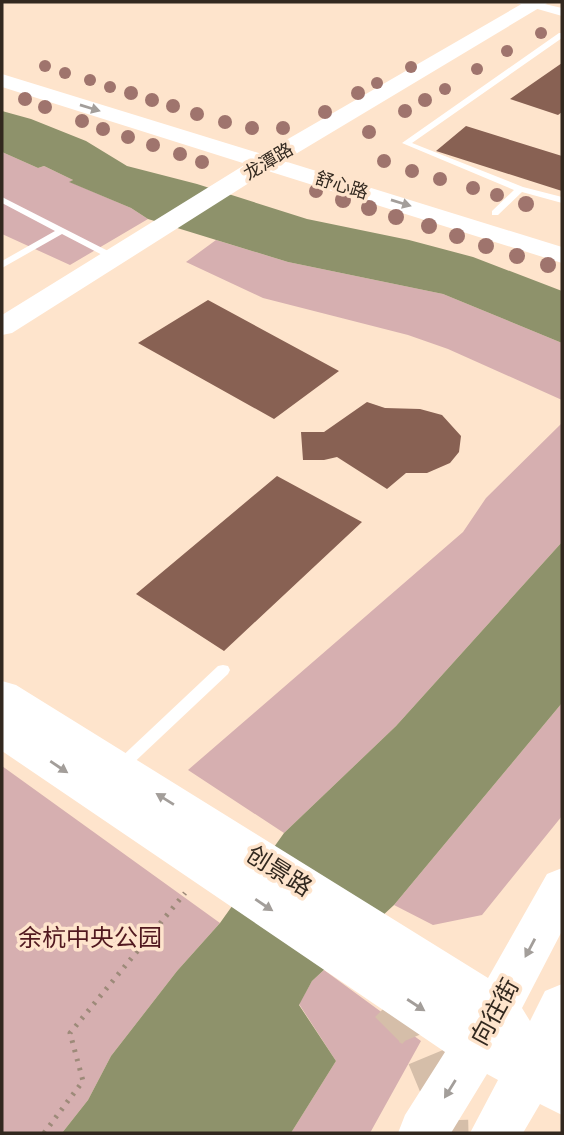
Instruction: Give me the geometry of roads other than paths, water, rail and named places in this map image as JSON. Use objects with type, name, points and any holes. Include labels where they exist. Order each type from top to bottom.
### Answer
[{"type":"street","points":[[531,3],[562,12]]},
{"type":"street","name":"龙潭路","points":[[2,327],[265,162],[531,3]]},
{"type":"street","name":"舒心路","points":[[2,64],[288,149],[562,235]]},
{"type":"street","name":"舒心路","points":[[2,80],[562,255]]},
{"type":"street","name":"创景路","points":[[2,696],[117,769],[215,851]]},
{"type":"street","name":"创景路","points":[[2,730],[215,851],[487,1028],[547,1080]]},
{"type":"street","name":"向往街","points":[[422,1133],[487,1028],[562,888]]},
{"type":"street","points":[[495,1133],[547,1080],[562,1007]]},
{"type":"lane","points":[[562,35],[406,144],[520,188],[562,200]]},
{"type":"lane","points":[[495,213],[520,188]]},
{"type":"lane","points":[[2,200],[113,257]]},
{"type":"lane","points":[[2,265],[61,230]]},
{"type":"lane","points":[[117,769],[223,670]]},
{"type":"tunnel","points":[[391,1001],[418,1028],[445,1093],[446,1133]]},
{"type":"park label","name":"余杭中央公园","points":[[90,938]]}]
